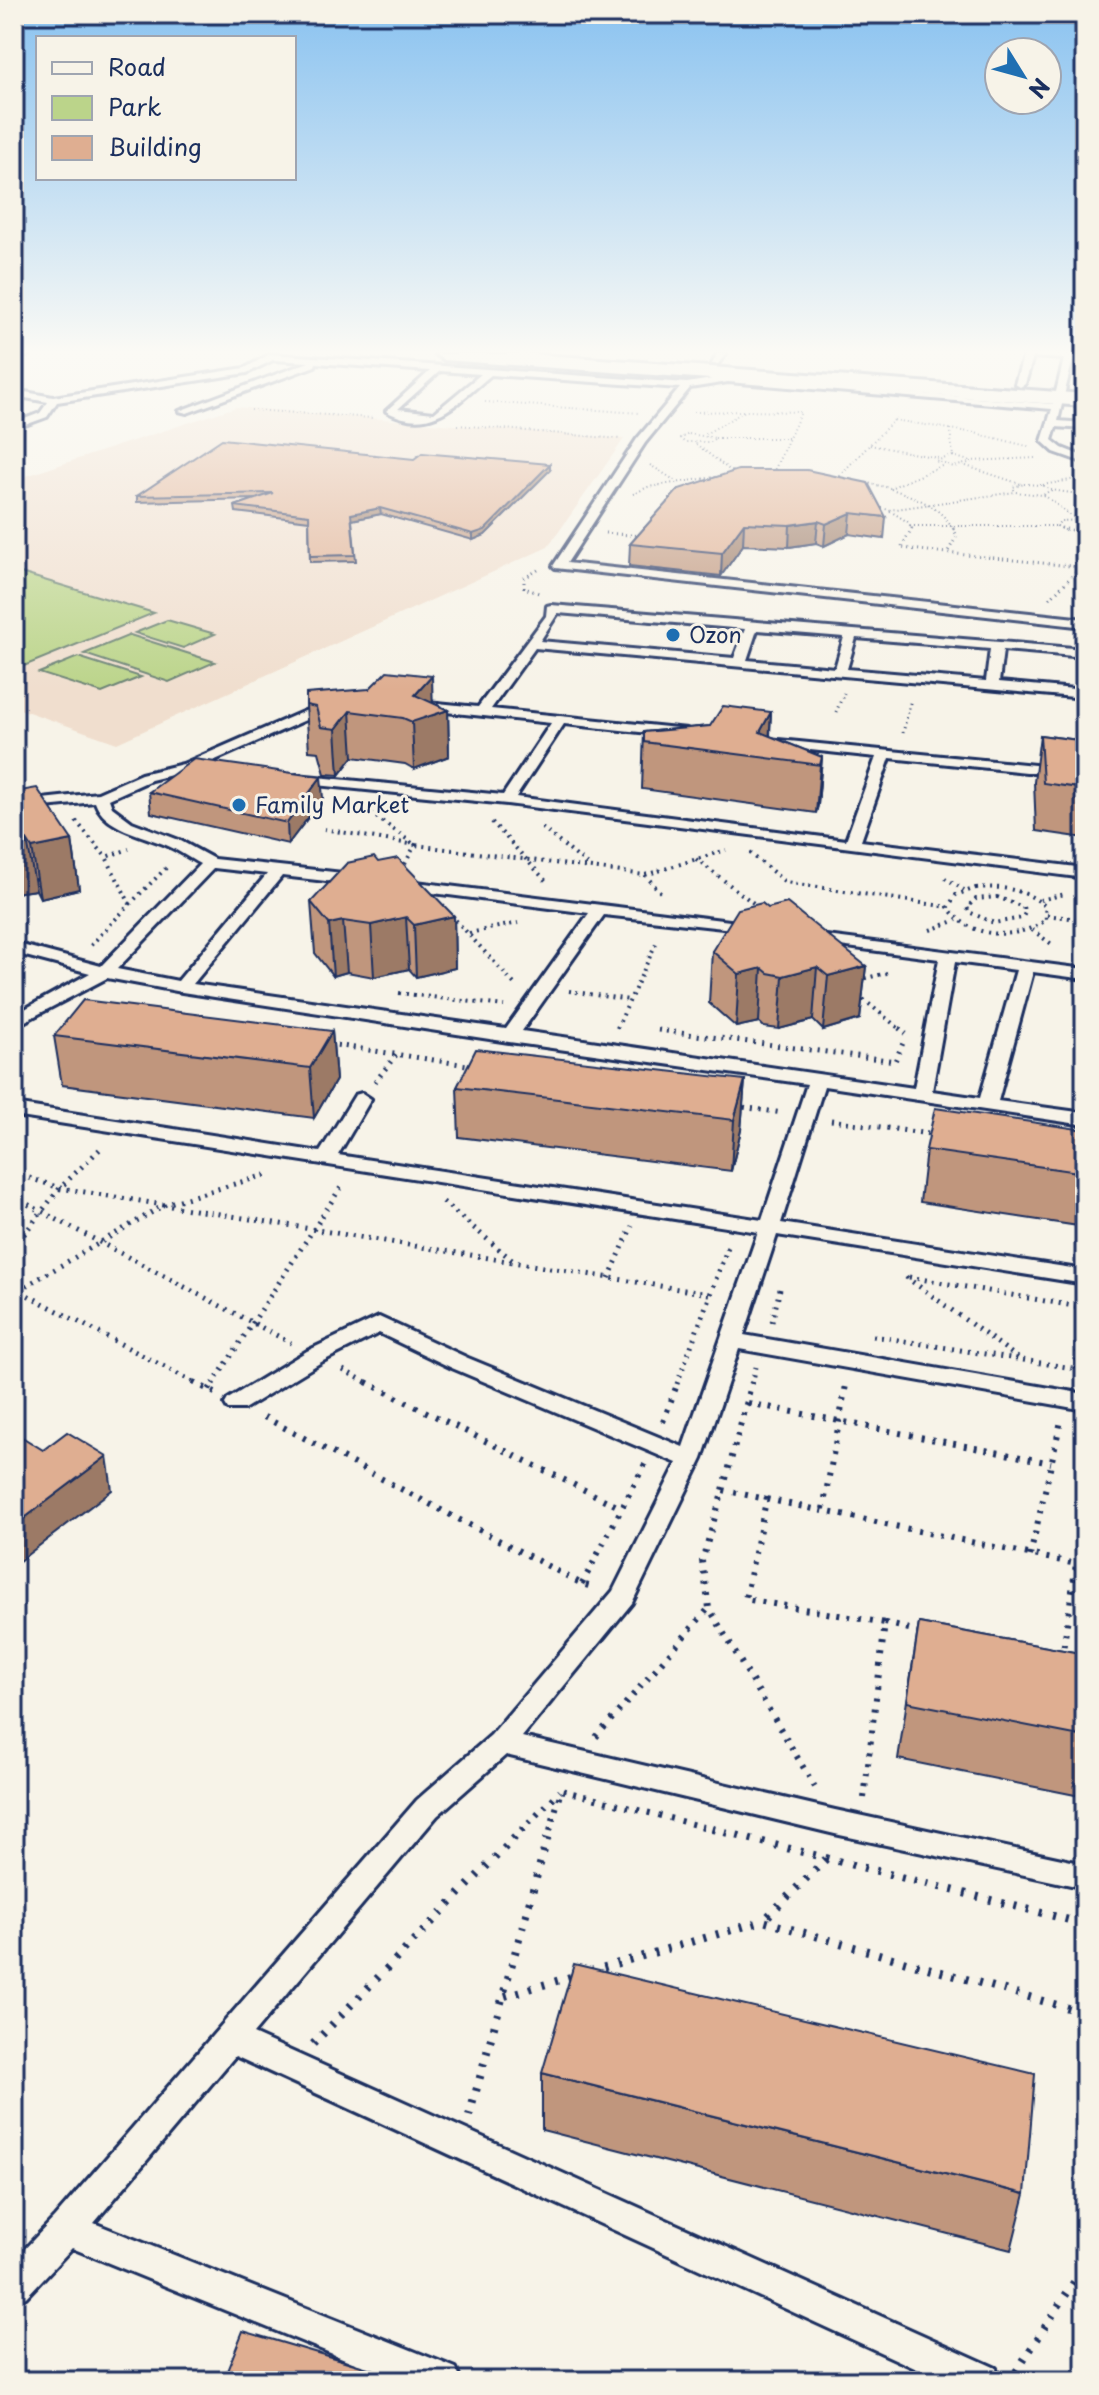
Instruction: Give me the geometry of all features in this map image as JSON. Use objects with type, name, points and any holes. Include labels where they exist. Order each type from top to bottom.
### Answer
[{"type":"lane","points":[[625,466],[559,566],[1085,623]]},
{"type":"lane","points":[[551,609],[571,599],[1085,641]]},
{"type":"lane","points":[[551,609],[1085,653]]},
{"type":"lane","points":[[482,711],[552,616],[551,609]]},
{"type":"lane","points":[[739,664],[752,625]]},
{"type":"lane","points":[[840,672],[851,633]]},
{"type":"lane","points":[[531,644],[1085,694]]},
{"type":"lane","points":[[992,686],[997,645]]},
{"type":"lane","points":[[14,806],[101,797],[146,777],[188,767],[348,699]]},
{"type":"lane","points":[[408,705],[699,734]]},
{"type":"lane","points":[[507,800],[561,719]]},
{"type":"lane","points":[[746,739],[1085,774]]},
{"type":"lane","points":[[852,845],[884,754]]},
{"type":"lane","points":[[188,767],[218,771]]},
{"type":"lane","points":[[277,777],[507,800],[1085,873]]},
{"type":"lane","points":[[101,797],[105,809],[127,825],[174,843],[210,863],[600,909],[1085,974]]},
{"type":"lane","points":[[14,1022],[105,972],[210,863]]},
{"type":"lane","points":[[182,987],[277,872]]},
{"type":"lane","points":[[509,1037],[600,909]]},
{"type":"lane","points":[[14,948],[105,972],[182,987],[1085,1119]]},
{"type":"lane","points":[[922,1095],[948,955]]},
{"type":"lane","points":[[988,1104],[1026,966]]},
{"type":"lane","points":[[14,2285],[67,2229],[427,1808],[501,1743],[623,1596],[690,1459],[817,1080]]},
{"type":"lane","points":[[326,1158],[362,1099]]},
{"type":"lane","points":[[14,1110],[1085,1277]]},
{"type":"lane","points":[[236,1404],[315,1356],[379,1324],[460,1363],[690,1459]]},
{"type":"lane","points":[[734,1327],[1079,1412]]},
{"type":"lane","points":[[501,1743],[835,1822],[1085,1876]]},
{"type":"lane","points":[[228,2038],[983,2381]]},
{"type":"lane","points":[[67,2229],[443,2381]]},
{"type":"path","points":[[625,497],[648,487],[738,474],[726,466]]},
{"type":"path","points":[[762,473],[773,473],[776,466]]},
{"type":"path","points":[[837,478],[849,466]]},
{"type":"path","points":[[890,488],[942,466]]},
{"type":"path","points":[[960,466],[1022,484],[1042,485],[1085,477]]},
{"type":"path","points":[[827,476],[890,488],[930,504],[954,527],[957,536],[947,553]]},
{"type":"path","points":[[1015,492],[1013,487],[1022,484]]},
{"type":"path","points":[[1042,485],[1050,490],[1085,495]]},
{"type":"path","points":[[1043,495],[1050,490]]},
{"type":"path","points":[[889,510],[1015,492],[1043,495],[1076,519]]},
{"type":"path","points":[[866,503],[889,510],[910,526],[913,530],[901,548],[1080,567]]},
{"type":"path","points":[[1057,526],[1060,521],[1085,520]]},
{"type":"path","points":[[910,526],[1057,526],[1085,534]]},
{"type":"path","points":[[593,532],[656,538]]},
{"type":"path","points":[[1018,616],[1052,597],[1085,560]]},
{"type":"path","points":[[559,566],[536,570],[524,578],[524,588],[547,596],[571,599]]},
{"type":"path","points":[[903,733],[916,679]]},
{"type":"path","points":[[364,808],[415,845]]},
{"type":"path","points":[[70,813],[106,857],[130,904]]},
{"type":"path","points":[[492,822],[547,881]]},
{"type":"path","points":[[542,828],[590,868]]},
{"type":"path","points":[[324,829],[415,845],[645,875],[730,849]]},
{"type":"path","points":[[106,857],[141,844]]},
{"type":"path","points":[[405,864],[415,845]]},
{"type":"path","points":[[748,851],[785,882],[948,907],[957,920],[993,933],[1032,930],[1041,925],[1047,915],[1045,906],[1039,900],[1003,888],[964,891],[956,895],[948,907]]},
{"type":"path","points":[[73,964],[175,859]]},
{"type":"path","points":[[696,859],[760,908]]},
{"type":"path","points":[[645,875],[665,896]]},
{"type":"path","points":[[940,875],[964,891]]},
{"type":"path","points":[[1039,900],[1077,892]]},
{"type":"path","points":[[997,897],[1023,907],[1025,913],[1022,918],[995,923],[969,912],[967,907],[976,899],[997,897]]},
{"type":"path","points":[[447,911],[522,993]]},
{"type":"path","points":[[1047,915],[1085,920]]},
{"type":"path","points":[[930,930],[957,920]]},
{"type":"path","points":[[618,1025],[662,930]]},
{"type":"path","points":[[1032,930],[1053,945]]},
{"type":"path","points":[[555,994],[570,991],[629,1000]]},
{"type":"path","points":[[387,992],[512,1007]]},
{"type":"path","points":[[649,1029],[895,1061],[905,1032],[855,994]]},
{"type":"path","points":[[604,1023],[633,1027]]},
{"type":"path","points":[[318,1042],[476,1066]]},
{"type":"path","points":[[362,1099],[397,1054]]},
{"type":"path","points":[[728,1105],[946,1137]]},
{"type":"path","points":[[14,1247],[60,1188],[105,1144],[90,1141]]},
{"type":"path","points":[[16,1289],[166,1204],[326,1158]]},
{"type":"path","points":[[14,1173],[60,1188],[709,1294]]},
{"type":"path","points":[[209,1390],[251,1321],[317,1229],[345,1180]]},
{"type":"path","points":[[433,1193],[515,1262]]},
{"type":"path","points":[[582,1584],[656,1444],[738,1222]]},
{"type":"path","points":[[891,1274],[1084,1307],[1076,1369]]},
{"type":"path","points":[[905,1276],[1021,1360]]},
{"type":"path","points":[[16,1289],[370,1470],[582,1584],[623,1596]]},
{"type":"path","points":[[734,1327],[788,1323]]},
{"type":"path","points":[[865,1335],[1085,1370]]},
{"type":"path","points":[[772,1366],[757,1364],[702,1561],[709,1608],[835,1822]]},
{"type":"path","points":[[823,1509],[847,1380]]},
{"type":"path","points":[[748,1403],[1051,1463]]},
{"type":"path","points":[[1046,1417],[1062,1420],[1079,1412]]},
{"type":"path","points":[[1030,1556],[1062,1420]]},
{"type":"path","points":[[723,1490],[823,1509],[1030,1556],[1081,1564],[1061,1664]]},
{"type":"path","points":[[767,1497],[745,1599],[929,1633]]},
{"type":"path","points":[[461,2144],[561,1790],[576,1760],[709,1608]]},
{"type":"path","points":[[864,1799],[885,1623]]},
{"type":"path","points":[[561,1790],[1085,1924]]},
{"type":"path","points":[[291,2067],[561,1790]]},
{"type":"path","points":[[505,1996],[763,1921],[826,1859]]},
{"type":"path","points":[[763,1921],[1085,2013]]},
{"type":"path","points":[[1009,2381],[1085,2265]]},
{"type":"shaded area","points":[[57,466],[605,466],[548,547],[117,743],[14,707],[14,480]]},
{"type":"green space","points":[[14,571],[154,613],[14,670]]},
{"type":"green space","points":[[167,620],[215,634],[183,648],[135,633]]},
{"type":"green space","points":[[130,635],[215,662],[169,682],[84,654]]},
{"type":"green space","points":[[78,657],[141,677],[102,693],[39,673]]},
{"type":"building","points":[[182,466],[548,466],[485,530],[473,534],[380,508],[351,514],[355,555],[310,556],[309,515],[235,506],[273,493],[137,496]]},
{"type":"building","points":[[738,470],[807,470],[868,483],[886,517],[851,513],[826,524],[818,521],[790,525],[744,523],[722,553],[630,544],[679,489]]},
{"type":"building","points":[[387,671],[432,676],[415,695],[448,710],[412,722],[350,711],[336,729],[321,727],[316,707],[306,705],[306,694],[369,689]]},
{"type":"building","points":[[723,706],[771,712],[760,732],[822,757],[820,765],[644,742],[644,732],[710,726]]},
{"type":"building","points":[[1040,735],[1085,741],[1085,789],[1043,783]]},
{"type":"building","points":[[194,759],[321,777],[287,823],[149,792]]},
{"type":"building","points":[[37,788],[72,840],[32,848],[27,840],[14,842],[14,792]]},
{"type":"building","points":[[374,857],[378,862],[398,858],[454,916],[414,925],[406,917],[371,925],[343,921],[329,924],[311,902],[347,863]]},
{"type":"building","points":[[762,903],[768,908],[787,903],[866,966],[828,976],[817,967],[783,976],[768,973],[762,968],[739,974],[712,951],[738,909]]},
{"type":"building","points":[[83,1000],[332,1031],[310,1068],[54,1036]]},
{"type":"building","points":[[476,1049],[745,1080],[734,1120],[457,1087]]},
{"type":"building","points":[[935,1108],[1085,1130],[1085,1173],[926,1150]]},
{"type":"building","points":[[14,1432],[43,1450],[67,1432],[107,1456],[14,1526]]},
{"type":"building","points":[[919,1623],[1085,1654],[1085,1737],[907,1702]]},
{"type":"building","points":[[574,1964],[1035,2074],[1025,2194],[542,2073]]},
{"type":"building","points":[[243,2331],[412,2381],[223,2381]]},
{"type":"place","name":"Ozon","points":[[673,635]]},
{"type":"place","name":"Family Market","points":[[239,805]]}]
